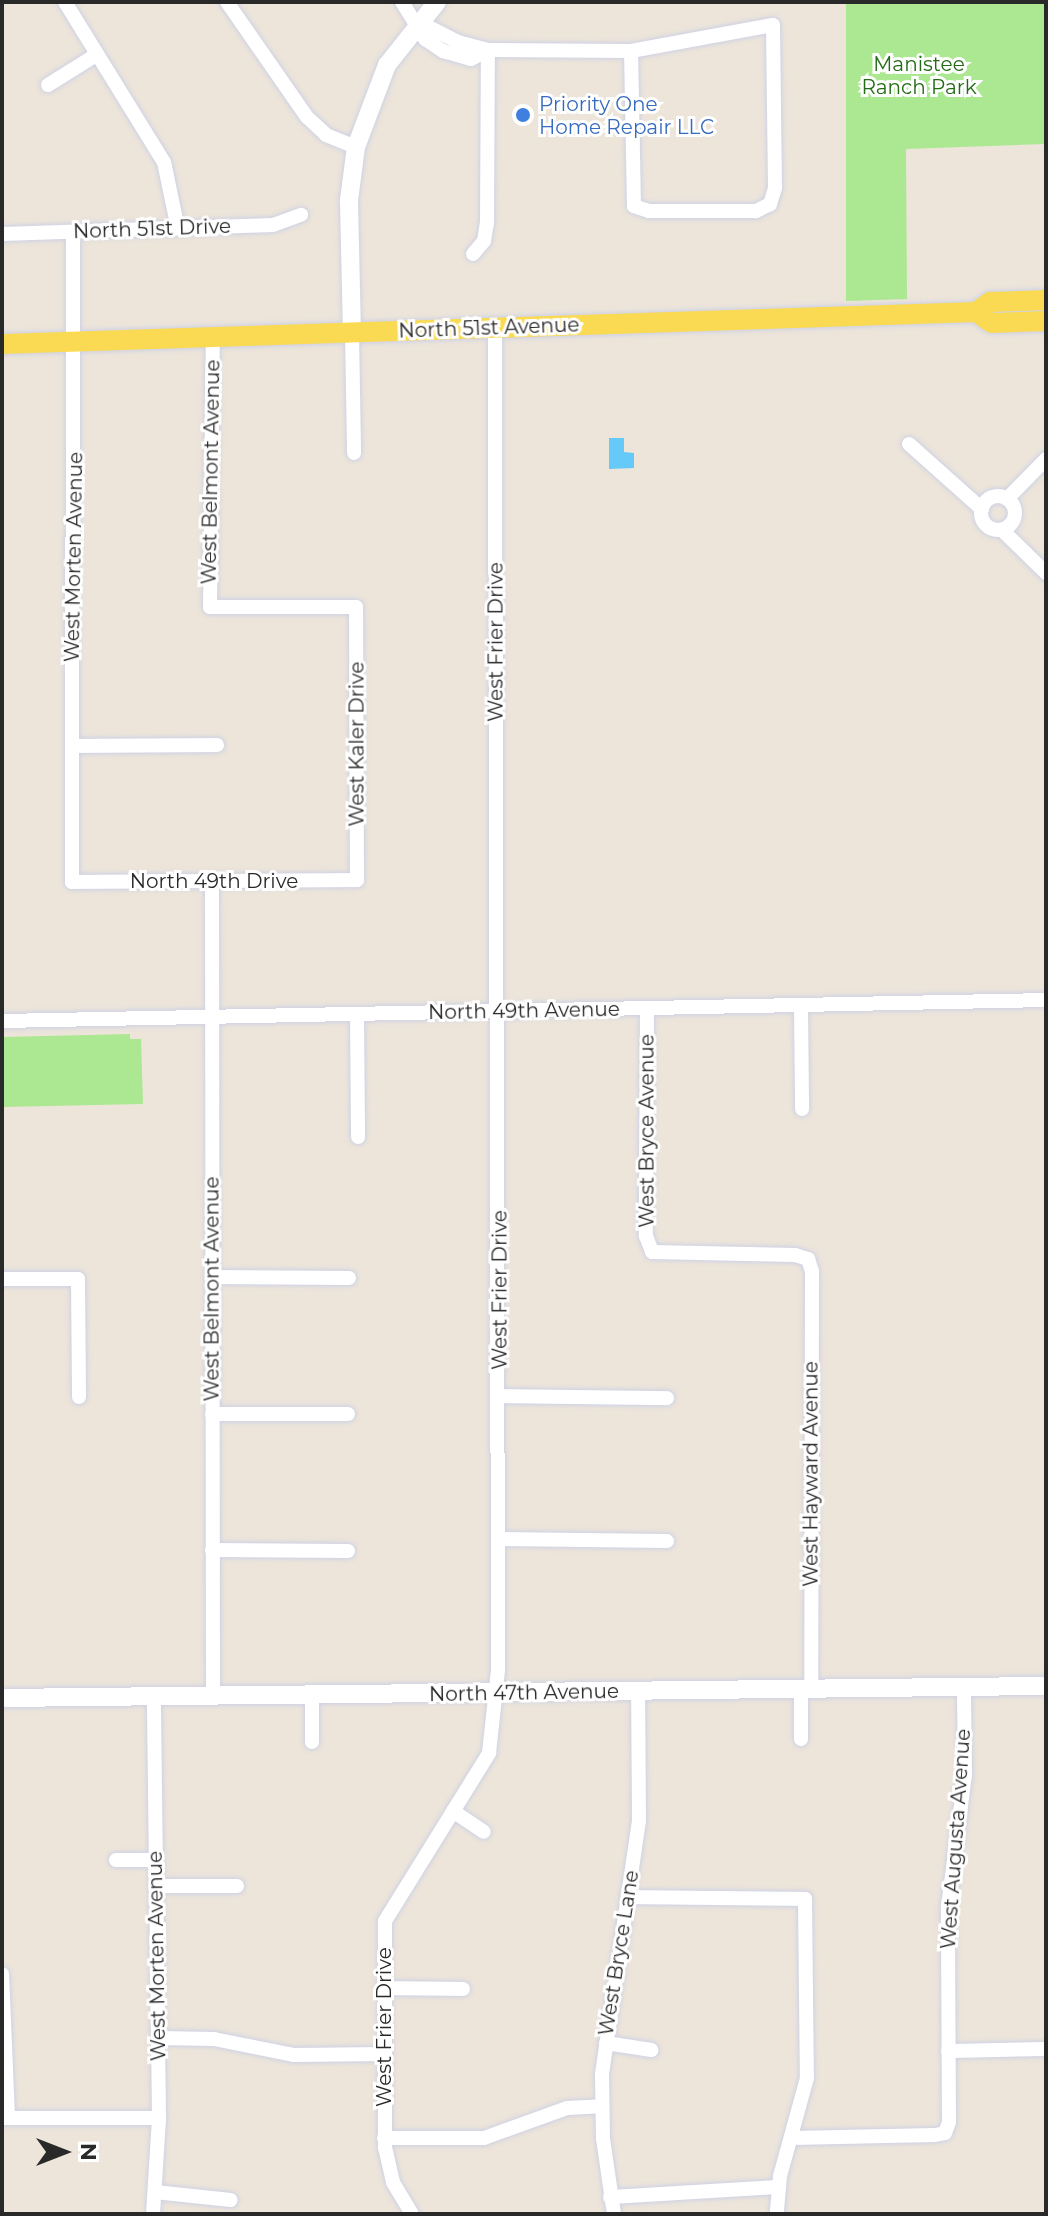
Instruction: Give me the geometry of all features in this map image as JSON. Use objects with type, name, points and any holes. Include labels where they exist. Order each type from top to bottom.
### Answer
[{"type":"main road","name":"North 51st Avenue","points":[[2,344],[976,312],[990,302],[1046,300]]},
{"type":"main road","name":"North 51st Avenue","points":[[976,312],[992,323],[1046,321]]},
{"type":"street","points":[[65,2],[164,162],[178,229]]},
{"type":"street","points":[[227,2],[307,117],[326,135],[356,147]]},
{"type":"street","points":[[402,2],[417,21],[425,39],[443,51],[471,59],[488,50],[631,51],[773,25],[775,188],[770,204],[741,211],[649,211],[634,206],[631,51]]},
{"type":"street","points":[[354,453],[349,200],[356,147],[376,87],[417,21],[437,2]]},
{"type":"street","points":[[473,254],[484,241],[487,223],[488,50]]},
{"type":"street","points":[[48,85],[96,55]]},
{"type":"street","name":"North 51st Drive","points":[[2,234],[273,225],[301,215]]},
{"type":"street","name":"West Morten Avenue","points":[[72,882],[76,341],[73,232]]},
{"type":"street","name":"West Frier Drive","points":[[412,2214],[393,2182],[384,2138],[384,1934],[392,1903],[489,1753],[495,1694],[500,1396],[495,328]]},
{"type":"street","name":"West Belmont Avenue","points":[[213,338],[210,607],[356,607]]},
{"type":"street","points":[[909,444],[982,509],[986,525],[1002,530],[1046,573]]},
{"type":"street","points":[[1007,499],[1046,459]]},
{"type":"street","points":[[982,509],[992,497],[1007,499]]},
{"type":"street","points":[[1002,530],[1014,519],[1007,499]]},
{"type":"street","name":"West Kaler Drive","points":[[356,607],[357,880]]},
{"type":"street","points":[[72,746],[217,745]]},
{"type":"street","name":"North 49th Drive","points":[[72,882],[357,880]]},
{"type":"street","name":"West Belmont Avenue","points":[[212,882],[213,1697]]},
{"type":"street","name":"North 49th Avenue","points":[[2,1021],[1046,1000]]},
{"type":"street","points":[[801,1006],[802,1109]]},
{"type":"street","name":"West Bryce Avenue","points":[[647,1008],[646,1236],[652,1252],[808,1259]]},
{"type":"street","points":[[357,1014],[358,1137]]},
{"type":"street","name":"West Hayward Avenue","points":[[801,1739],[806,1690],[808,1259]]},
{"type":"street","points":[[212,1277],[349,1278]]},
{"type":"street","points":[[2,1279],[78,1279],[79,1397]]},
{"type":"street","points":[[500,1396],[667,1398]]},
{"type":"street","points":[[212,1414],[348,1414]]},
{"type":"street","points":[[499,1539],[667,1541]]},
{"type":"street","points":[[212,1550],[348,1551]]},
{"type":"street","name":"North 47th Avenue","points":[[2,1698],[1046,1686]]},
{"type":"street","name":"West Augusta Avenue","points":[[792,2138],[945,2133],[949,2122],[949,1881],[965,1775],[964,1687]]},
{"type":"street","name":"West Bryce Lane","points":[[614,2214],[601,2106],[606,2043],[640,1808],[638,1692]]},
{"type":"street","points":[[312,1695],[312,1742]]},
{"type":"street","name":"West Morten Avenue","points":[[153,2214],[159,2118],[154,1698]]},
{"type":"street","points":[[453,1811],[484,1832]]},
{"type":"street","points":[[116,1860],[156,1860]]},
{"type":"street","points":[[156,1886],[237,1886]]},
{"type":"street","points":[[628,1897],[805,1899],[810,2046],[779,2187],[777,2214]]},
{"type":"street","points":[[3,1975],[5,2118],[159,2118]]},
{"type":"street","points":[[383,1988],[463,1989]]},
{"type":"street","points":[[158,2038],[214,2039],[294,2055],[384,2054]]},
{"type":"street","points":[[606,2043],[651,2050]]},
{"type":"street","points":[[948,2051],[1046,2049]]},
{"type":"street","points":[[384,2138],[484,2138],[567,2108],[601,2106]]},
{"type":"street","points":[[610,2197],[779,2187]]},
{"type":"street","points":[[155,2192],[231,2200]]},
{"type":"green space","name":"Manistee Ranch Park","points":[[846,2],[1046,2],[1046,144],[906,149],[907,299],[846,301]]},
{"type":"green space","points":[[130,1034],[130,1039],[141,1039],[143,1104],[2,1107],[2,1037]]},
{"type":"water","points":[[609,438],[624,438],[624,452],[634,453],[634,468],[609,469]]},
{"type":"place","name":"Priority One Home Repair LLC","points":[[523,115]]}]
